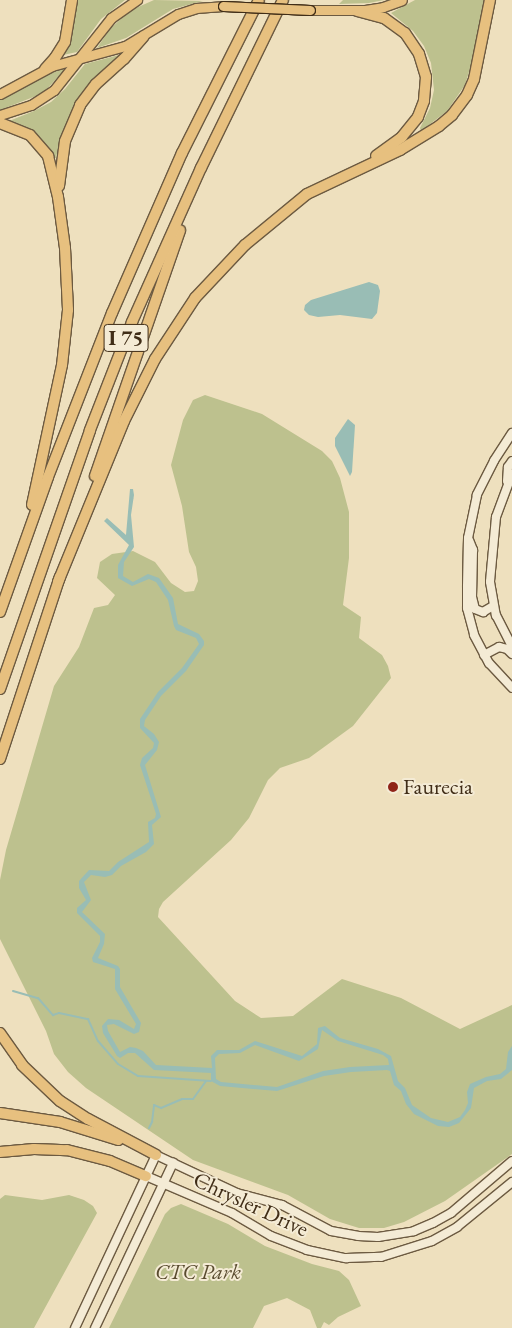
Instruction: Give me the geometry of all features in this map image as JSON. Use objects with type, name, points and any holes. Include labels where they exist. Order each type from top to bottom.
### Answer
[{"type":"highway","points":[[44,69],[55,58],[65,42],[72,0]]},
{"type":"highway","name":"I 75","points":[[0,612],[24,540],[112,313],[182,153],[259,0]]},
{"type":"highway","name":"I 75","points":[[0,689],[90,430],[132,322],[201,168],[283,0]]},
{"type":"highway","points":[[58,582],[124,421],[155,359],[195,298],[245,246],[307,194],[400,150],[432,131],[457,109],[467,95],[476,71],[490,0]]},
{"type":"highway","points":[[357,11],[384,18],[405,33],[419,54],[425,69],[426,86],[422,109],[409,131],[360,168]]},
{"type":"highway","points":[[58,197],[62,150],[75,115],[96,84],[124,59],[144,36]]},
{"type":"highway","points":[[0,123],[24,131],[40,145],[50,162],[58,197],[67,273],[66,332],[62,365],[24,540]]},
{"type":"highway","points":[[0,759],[58,582],[201,168]]},
{"type":"highway","points":[[0,1033],[22,1065],[60,1101],[88,1119],[156,1155]]},
{"type":"highway","points":[[0,1113],[60,1122],[112,1137],[156,1155]]},
{"type":"highway","points":[[0,1152],[34,1149],[67,1150],[110,1161],[146,1176]]},
{"type":"main road","points":[[0,115],[23,108],[43,98],[60,84],[111,18],[136,0]]},
{"type":"main road","points":[[0,94],[44,69],[118,49],[144,36],[178,14],[196,8],[223,6],[357,11],[383,7],[402,0]]},
{"type":"street","points":[[512,434],[494,461],[477,495],[468,538],[467,608],[474,635],[484,655],[499,676],[512,688]]},
{"type":"street","points":[[512,461],[508,467],[506,485],[493,534],[490,582],[493,606],[502,629],[512,646]]},
{"type":"street","points":[[506,485],[512,474]]},
{"type":"street","points":[[468,538],[473,550],[472,597],[475,609],[483,612],[493,606]]},
{"type":"street","points":[[484,655],[499,647],[507,649],[512,654]]},
{"type":"street","points":[[75,1328],[156,1155]]},
{"type":"street","name":"Chrysler Drive","points":[[156,1155],[237,1193],[282,1205],[331,1231],[358,1236],[378,1237],[414,1231],[445,1216],[512,1161]]},
{"type":"street","name":"Chrysler Drive","points":[[95,1328],[173,1163]]},
{"type":"street","name":"Chrysler Drive","points":[[146,1176],[232,1213],[271,1236],[307,1250],[346,1258],[381,1257],[432,1241],[458,1227],[512,1182]]},
{"type":"green space","points":[[76,0],[125,0],[101,19],[77,52],[63,55],[71,37]]},
{"type":"green space","points":[[154,0],[203,1],[173,9],[126,38],[97,48],[110,29],[123,17],[136,8]]},
{"type":"green space","points":[[343,0],[384,0],[369,3],[339,4]]},
{"type":"green space","points":[[415,0],[484,0],[472,62],[465,85],[447,111],[421,131],[420,128],[430,108],[434,90],[431,63],[424,46],[413,31],[391,13]]},
{"type":"green space","points":[[119,55],[89,84],[76,103],[62,133],[56,158],[53,158],[35,132],[9,121],[51,102],[65,89],[85,64]]},
{"type":"green space","points":[[66,68],[47,89],[36,96],[0,110],[0,100],[43,76]]},
{"type":"green space","points":[[205,395],[262,414],[322,451],[332,461],[340,478],[349,512],[349,558],[343,605],[361,617],[359,638],[382,655],[388,666],[391,678],[353,726],[309,758],[280,768],[268,780],[249,818],[231,840],[163,902],[159,909],[158,917],[235,1001],[261,1018],[293,1016],[342,979],[401,998],[460,1029],[512,1005],[512,1154],[445,1201],[404,1222],[384,1228],[359,1228],[330,1219],[288,1195],[193,1160],[86,1088],[68,1072],[54,1054],[46,1031],[0,939],[0,880],[6,850],[54,686],[79,647],[94,608],[108,605],[115,595],[97,578],[100,562],[112,554],[133,551],[155,562],[171,583],[185,592],[194,591],[198,581],[196,567],[189,552],[182,506],[171,465],[183,420],[193,400]]},
{"type":"green space","points":[[5,1195],[42,1200],[69,1195],[84,1200],[93,1206],[97,1213],[34,1328],[0,1328],[0,1199]]},
{"type":"green space","name":"CTC Park","points":[[181,1204],[228,1224],[265,1246],[312,1264],[339,1271],[349,1280],[361,1306],[338,1317],[329,1325],[324,1322],[321,1328],[317,1328],[310,1310],[287,1298],[264,1306],[253,1328],[109,1328],[165,1214],[171,1208]]},
{"type":"water","points":[[369,282],[378,285],[380,291],[377,313],[372,319],[340,315],[318,317],[309,315],[304,310],[305,305],[311,300]]},
{"type":"water","points":[[348,419],[355,425],[352,472],[350,476],[335,446],[335,438]]},
{"type":"water","points":[[130,489],[133,489],[131,515],[134,547],[124,562],[123,576],[133,582],[148,574],[159,578],[173,598],[178,624],[199,634],[204,641],[204,645],[186,671],[161,696],[145,720],[144,726],[154,734],[159,742],[157,750],[145,765],[161,817],[152,825],[154,844],[146,852],[121,866],[112,875],[105,877],[91,875],[84,882],[91,900],[82,912],[105,934],[104,944],[98,958],[118,966],[120,969],[120,987],[141,1023],[139,1032],[134,1034],[114,1024],[107,1025],[108,1031],[120,1052],[130,1047],[136,1048],[143,1051],[156,1065],[212,1068],[211,1056],[217,1050],[239,1050],[255,1041],[302,1056],[317,1044],[318,1028],[325,1026],[340,1038],[378,1049],[391,1056],[398,1081],[405,1088],[412,1105],[431,1118],[448,1122],[460,1117],[465,1110],[468,1103],[467,1092],[470,1084],[486,1077],[500,1074],[506,1069],[508,1052],[512,1046],[512,1070],[501,1079],[487,1081],[474,1088],[471,1108],[459,1123],[449,1127],[438,1126],[414,1114],[406,1104],[401,1091],[394,1085],[390,1071],[387,1070],[324,1076],[277,1091],[220,1086],[211,1081],[211,1073],[154,1070],[135,1053],[128,1053],[120,1058],[103,1033],[102,1026],[108,1019],[119,1020],[134,1029],[136,1024],[115,989],[115,969],[93,962],[92,958],[100,942],[100,936],[77,913],[77,908],[86,900],[79,888],[79,881],[89,870],[109,871],[118,862],[149,842],[148,822],[155,818],[156,814],[140,765],[142,758],[153,748],[154,743],[140,728],[140,719],[158,692],[182,668],[199,644],[196,638],[176,630],[168,600],[156,582],[149,579],[132,586],[118,578],[118,565],[129,545],[104,521],[107,518],[126,535]],"holes":[[[322,1030],[338,1041],[383,1055],[388,1059],[389,1065],[350,1067],[323,1071],[277,1087],[221,1082],[216,1079],[215,1058],[219,1054],[240,1053],[255,1045],[299,1061],[318,1049]]]},
{"type":"waterway","points":[[13,991],[38,998],[53,1015],[59,1013],[88,1019],[98,1041],[118,1064],[138,1076],[211,1081]]},
{"type":"waterway","points":[[149,1128],[152,1122],[154,1105],[161,1108],[182,1099],[193,1099],[206,1081]]},
{"type":"place","name":"Faurecia","points":[[393,787]]}]
